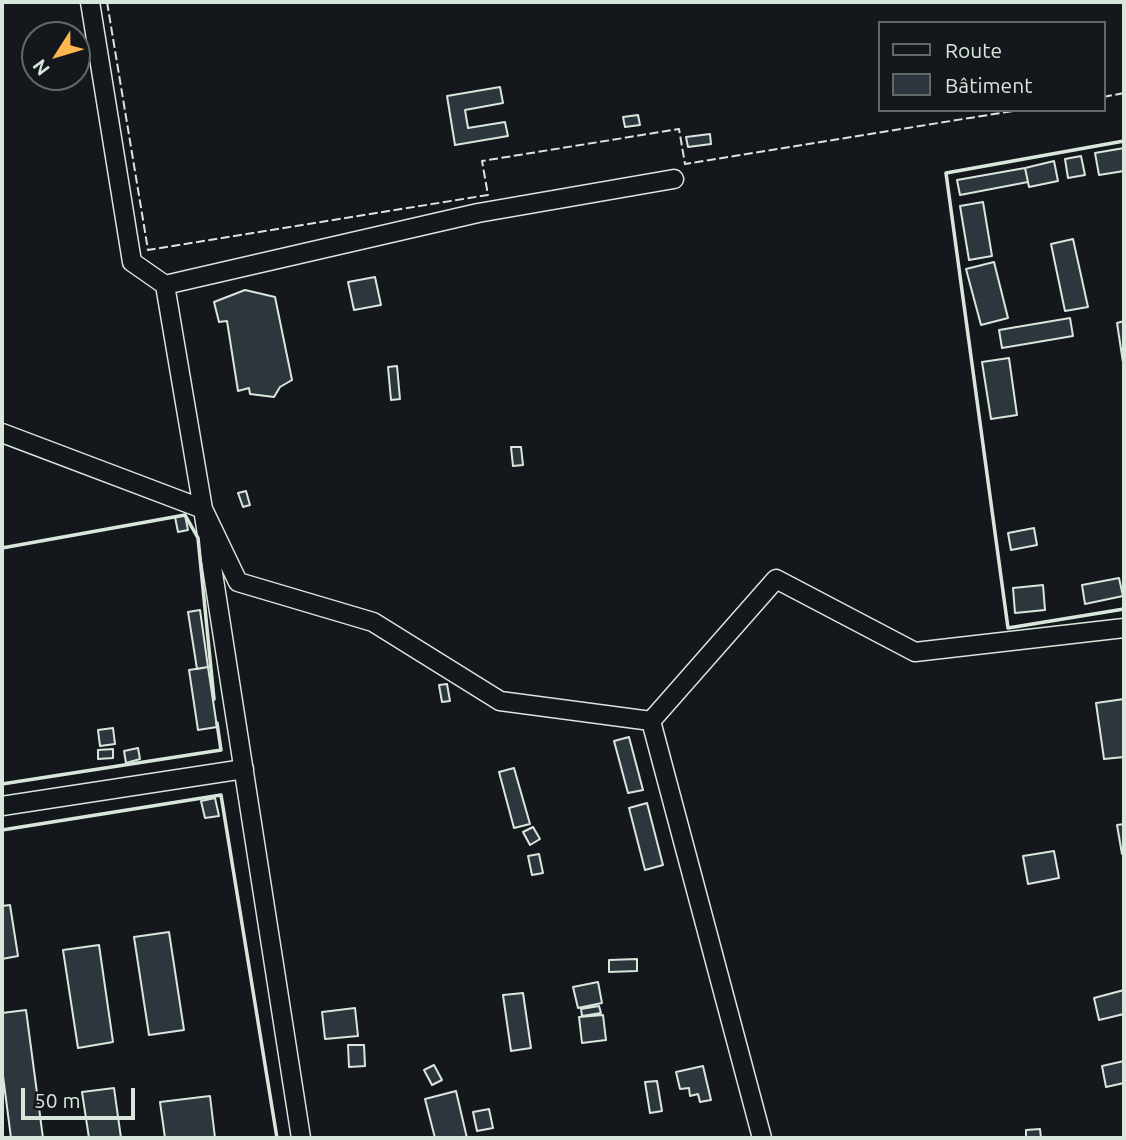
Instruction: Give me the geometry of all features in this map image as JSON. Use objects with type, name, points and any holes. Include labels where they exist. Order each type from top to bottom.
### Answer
[{"type":"street","points":[[90,2],[132,262],[165,285],[203,509],[301,1138]]},
{"type":"street","points":[[165,285],[478,213],[674,179]]},
{"type":"street","points":[[2,433],[203,509],[238,582],[373,622],[500,701],[651,721]]},
{"type":"street","points":[[651,721],[776,579],[915,652],[1124,628]]},
{"type":"street","points":[[651,721],[762,1138]]},
{"type":"street","points":[[2,807],[244,769]]},
{"type":"building","points":[[500,87],[503,103],[465,110],[468,128],[505,122],[508,136],[455,145],[447,96]]},
{"type":"building","points":[[638,115],[640,125],[625,127],[623,117]]},
{"type":"building","points":[[710,134],[711,144],[688,147],[686,137]]},
{"type":"building","points":[[1124,148],[1124,171],[1099,175],[1095,153]]},
{"type":"building","points":[[1081,156],[1085,175],[1068,178],[1065,159]]},
{"type":"building","points":[[1054,161],[1058,181],[1029,187],[1025,168]]},
{"type":"building","points":[[1025,168],[1028,182],[960,195],[957,180]]},
{"type":"building","points":[[983,202],[992,256],[969,260],[960,206]]},
{"type":"building","points":[[1073,239],[1088,307],[1065,311],[1051,244]]},
{"type":"building","points":[[994,262],[1008,318],[981,325],[966,269]]},
{"type":"building","points":[[375,277],[381,305],[354,310],[348,282]]},
{"type":"building","points":[[245,290],[275,297],[292,380],[280,387],[274,397],[250,394],[249,388],[238,391],[227,321],[219,322],[214,302]]},
{"type":"building","points":[[1070,318],[1073,336],[1002,348],[999,330]]},
{"type":"building","points":[[1124,321],[1124,369],[1117,323]]},
{"type":"building","points":[[1009,358],[1017,415],[991,419],[982,362]]},
{"type":"building","points":[[397,366],[400,399],[391,400],[388,367]]},
{"type":"building","points":[[511,447],[521,447],[523,465],[513,466]]},
{"type":"building","points":[[246,491],[250,505],[243,507],[238,493]]},
{"type":"building","points":[[185,515],[188,530],[178,532],[175,517]]},
{"type":"building","points":[[1034,528],[1037,545],[1011,550],[1008,533]]},
{"type":"building","points":[[1119,578],[1123,596],[1085,604],[1082,585]]},
{"type":"building","points":[[1043,585],[1045,610],[1015,613],[1013,588]]},
{"type":"building","points":[[200,610],[208,667],[197,669],[188,612]]},
{"type":"building","points":[[208,667],[217,727],[198,730],[189,670]]},
{"type":"building","points":[[447,684],[450,701],[442,702],[439,685]]},
{"type":"building","points":[[1124,699],[1124,757],[1104,759],[1096,703]]},
{"type":"building","points":[[113,728],[115,744],[100,746],[98,730]]},
{"type":"building","points":[[629,737],[643,790],[628,793],[614,741]]},
{"type":"building","points":[[138,748],[140,759],[126,763],[124,751]]},
{"type":"building","points":[[113,749],[113,758],[98,759],[98,750]]},
{"type":"building","points":[[514,768],[530,824],[514,828],[499,772]]},
{"type":"building","points":[[215,798],[219,816],[205,818],[201,801]]},
{"type":"building","points":[[647,803],[663,865],[645,870],[629,808]]},
{"type":"building","points":[[1124,824],[1124,854],[1122,854],[1117,825]]},
{"type":"building","points":[[533,827],[540,839],[530,845],[523,832]]},
{"type":"building","points":[[1054,851],[1059,878],[1028,884],[1023,856]]},
{"type":"building","points":[[539,854],[543,873],[532,875],[528,856]]},
{"type":"building","points":[[10,905],[18,956],[2,959],[2,906]]},
{"type":"building","points":[[169,932],[184,1030],[149,1035],[134,937]]},
{"type":"building","points":[[99,945],[113,1042],[78,1048],[63,950]]},
{"type":"building","points":[[637,959],[637,971],[609,972],[609,960]]},
{"type":"building","points":[[598,982],[602,1003],[578,1008],[573,987]]},
{"type":"building","points":[[1124,990],[1124,1014],[1099,1020],[1094,998]]},
{"type":"building","points":[[523,993],[531,1048],[511,1051],[503,995]]},
{"type":"building","points":[[599,1006],[601,1013],[582,1016],[581,1009]]},
{"type":"building","points":[[355,1008],[358,1036],[325,1039],[322,1012]]},
{"type":"building","points":[[26,1010],[43,1138],[11,1138],[2,1068],[2,1013]]},
{"type":"building","points":[[603,1015],[606,1040],[582,1043],[579,1017]]},
{"type":"building","points":[[348,1045],[364,1045],[365,1066],[349,1067]]},
{"type":"building","points":[[1124,1061],[1124,1083],[1106,1087],[1102,1066]]},
{"type":"building","points":[[434,1065],[442,1080],[432,1085],[424,1070]]},
{"type":"building","points":[[703,1066],[711,1100],[700,1102],[698,1094],[690,1096],[689,1088],[680,1089],[676,1072]]},
{"type":"building","points":[[657,1081],[662,1111],[650,1113],[645,1082]]},
{"type":"building","points":[[114,1088],[121,1138],[89,1138],[82,1092]]},
{"type":"building","points":[[456,1091],[467,1138],[435,1138],[425,1099]]},
{"type":"building","points":[[210,1096],[215,1138],[165,1138],[160,1102]]},
{"type":"building","points":[[489,1109],[493,1128],[477,1131],[473,1112]]},
{"type":"building","points":[[1040,1129],[1041,1138],[1026,1138],[1026,1130]]},
{"type":"fence","points":[[107,2],[148,250],[488,195],[482,161],[679,129],[685,164],[1007,112]]},
{"type":"fence","points":[[1105,97],[1124,93]]},
{"type":"wall","points":[[1124,141],[946,173],[1008,628],[1124,609]]},
{"type":"wall","points":[[2,548],[185,515],[198,538],[214,699]]},
{"type":"wall","points":[[2,784],[221,750],[217,723]]},
{"type":"wall","points":[[2,830],[221,795],[277,1138]]}]
